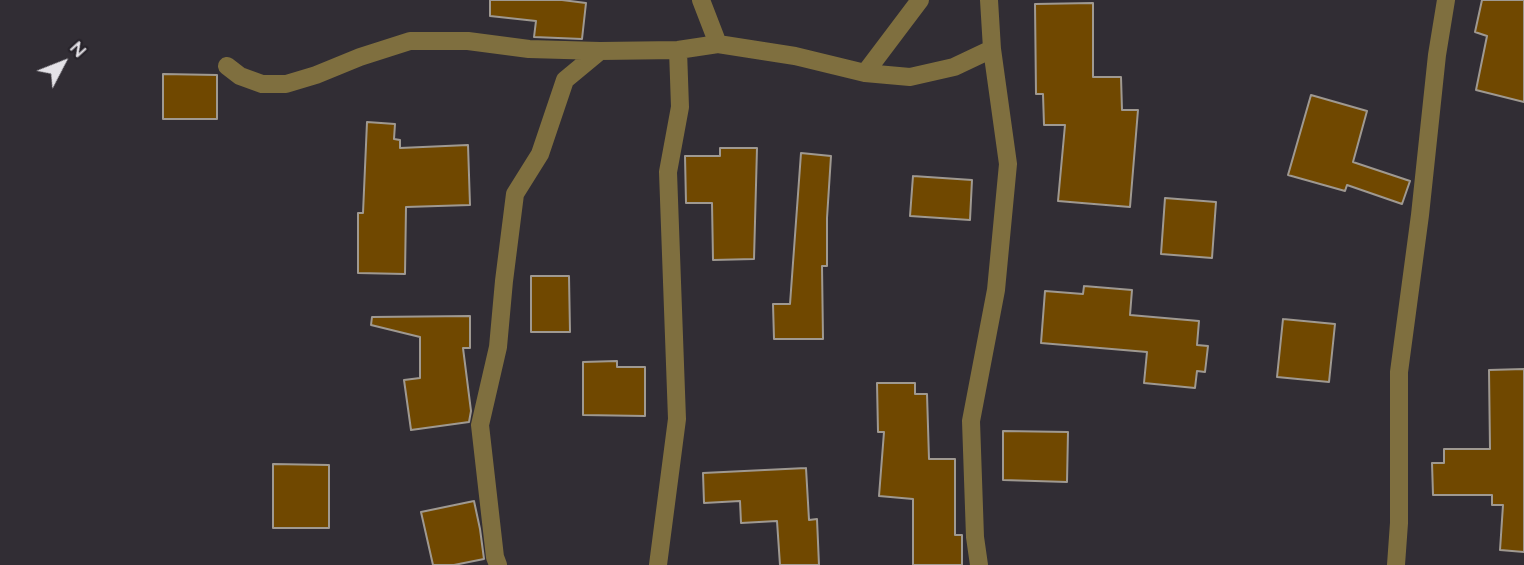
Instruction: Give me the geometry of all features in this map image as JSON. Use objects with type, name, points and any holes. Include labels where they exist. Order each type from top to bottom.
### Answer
[{"type":"street","points":[[701,0],[718,44]]},
{"type":"street","points":[[864,73],[919,0]]},
{"type":"street","points":[[979,565],[975,537],[971,421],[996,290],[1008,163],[992,49],[989,0]]},
{"type":"street","points":[[1396,565],[1399,523],[1399,372],[1446,0]]},
{"type":"street","points":[[227,66],[240,76],[262,84],[286,84],[410,41],[468,41],[528,49],[600,51],[678,50],[718,44],[796,56],[864,73],[910,76],[954,67],[992,49]]},
{"type":"street","points":[[658,565],[677,419],[668,172],[680,107],[678,50]]},
{"type":"street","points":[[498,565],[480,425],[498,347],[515,194],[540,154],[565,80],[600,51]]},
{"type":"building","points":[[490,0],[562,0],[586,3],[582,39],[534,37],[536,21],[490,16]]},
{"type":"building","points":[[1482,0],[1524,0],[1524,102],[1476,90],[1487,36],[1475,32]]},
{"type":"building","points":[[1093,3],[1093,77],[1121,77],[1122,110],[1138,110],[1130,207],[1058,201],[1065,125],[1044,125],[1043,94],[1036,94],[1035,4]]},
{"type":"building","points":[[163,74],[217,75],[217,119],[163,119]]},
{"type":"building","points":[[1311,95],[1367,111],[1353,162],[1410,181],[1402,204],[1347,185],[1345,191],[1288,175]]},
{"type":"building","points":[[367,122],[395,124],[394,139],[400,140],[400,148],[468,145],[470,205],[406,207],[405,274],[358,273],[358,213],[363,213]]},
{"type":"building","points":[[720,148],[757,148],[754,259],[713,260],[712,203],[686,203],[685,156],[720,156]]},
{"type":"building","points":[[801,153],[831,156],[827,266],[822,266],[823,339],[774,339],[773,304],[790,304]]},
{"type":"building","points":[[913,176],[972,180],[970,220],[910,216]]},
{"type":"building","points":[[1165,198],[1216,202],[1212,258],[1161,254]]},
{"type":"building","points":[[531,276],[569,276],[570,332],[531,332]]},
{"type":"building","points":[[1084,286],[1132,290],[1130,315],[1199,321],[1197,345],[1208,346],[1205,372],[1197,371],[1195,388],[1144,383],[1147,352],[1041,343],[1045,291],[1083,294]]},
{"type":"building","points":[[470,316],[470,348],[463,348],[471,411],[469,422],[411,430],[404,380],[420,378],[420,337],[371,325],[372,317]]},
{"type":"building","points":[[1283,319],[1335,324],[1329,382],[1277,377]]},
{"type":"building","points":[[617,361],[617,367],[645,367],[645,416],[583,415],[583,362]]},
{"type":"building","points":[[1524,369],[1524,552],[1500,550],[1503,505],[1492,505],[1492,495],[1433,495],[1432,463],[1444,463],[1444,449],[1490,449],[1489,370]]},
{"type":"building","points":[[877,383],[915,383],[915,394],[927,394],[929,459],[955,459],[955,535],[962,535],[962,565],[913,565],[913,499],[879,496],[884,432],[878,432]]},
{"type":"building","points":[[1003,431],[1068,432],[1067,482],[1003,480]]},
{"type":"building","points":[[273,464],[329,465],[329,528],[273,528]]},
{"type":"building","points":[[806,468],[809,520],[817,519],[819,565],[780,565],[777,521],[741,523],[740,501],[704,503],[703,473]]},
{"type":"building","points":[[474,501],[484,559],[454,565],[433,565],[421,512]]}]
